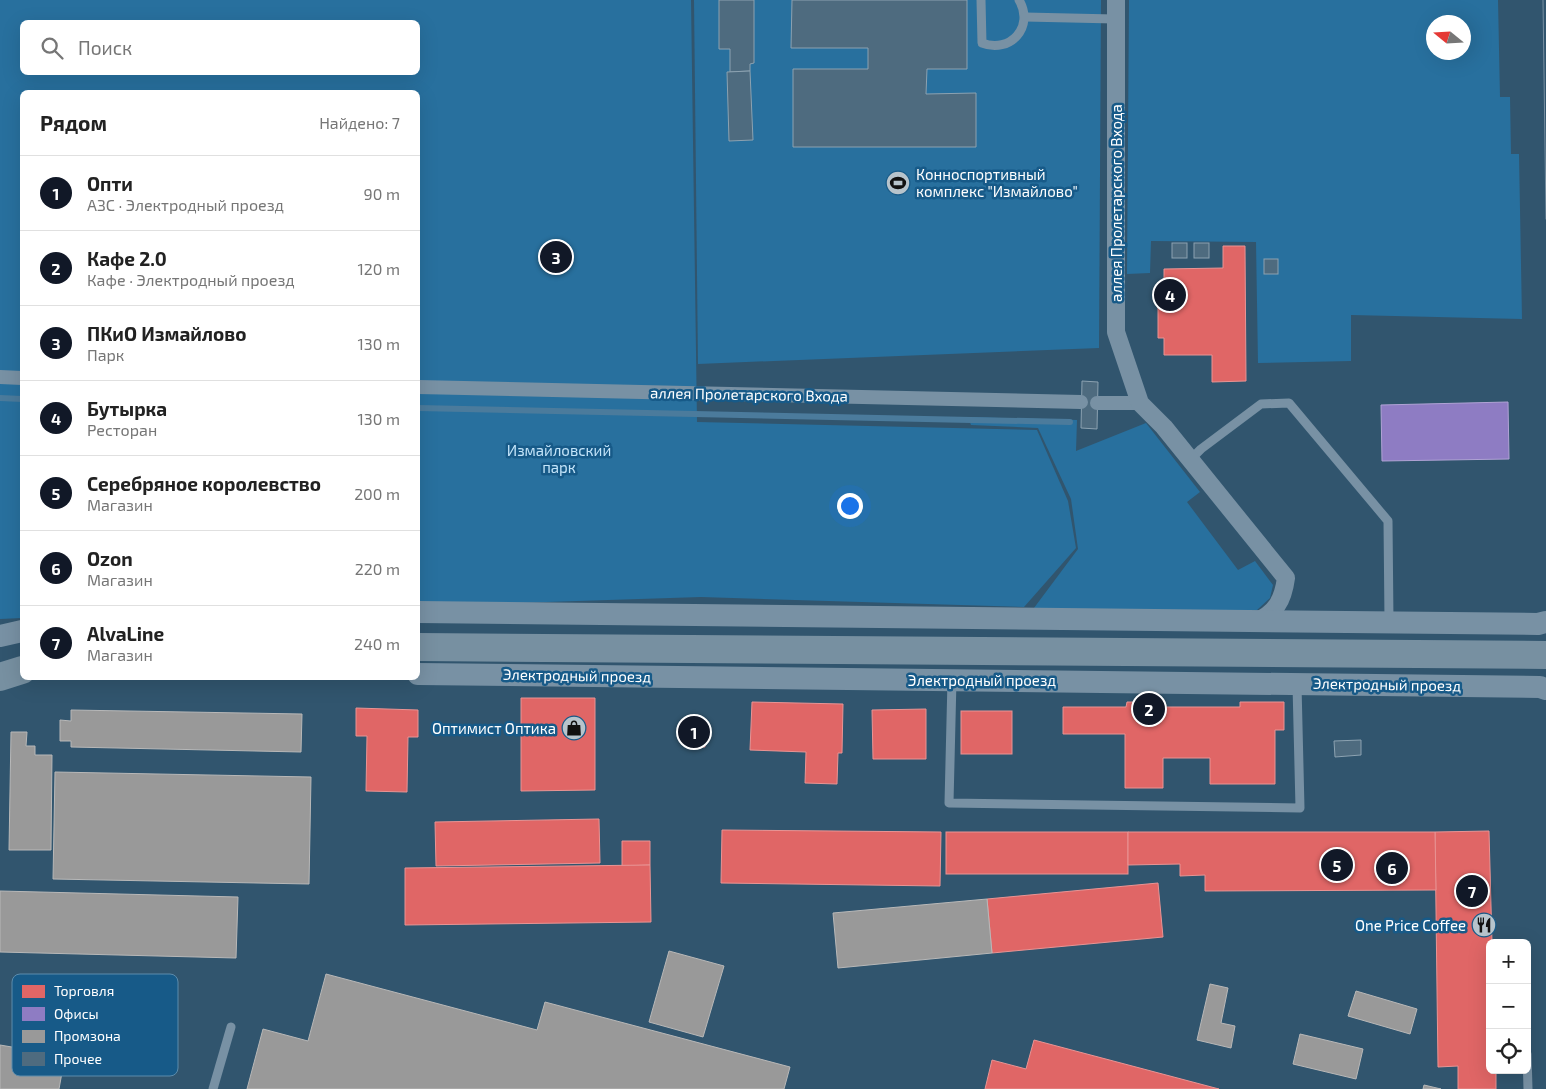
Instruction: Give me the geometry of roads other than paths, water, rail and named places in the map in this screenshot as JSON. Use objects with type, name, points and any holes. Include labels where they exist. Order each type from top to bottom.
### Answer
[{"type":"main road","points":[[420,648],[1546,655]]},
{"type":"main road","points":[[0,677],[20,672]]},
{"type":"street","name":"аллея Пролетарского Входа","points":[[1116,0],[1116,332],[1140,402],[1286,578],[1284,595],[1276,608],[1254,622]]},
{"type":"street","points":[[0,377],[20,378]]},
{"type":"street","name":"аллея Пролетарского Входа","points":[[420,386],[1081,402]]},
{"type":"street","points":[[1097,403],[1140,402]]},
{"type":"street","points":[[420,612],[560,612],[925,619],[1254,622],[1538,624],[1546,622]]},
{"type":"street","points":[[560,612],[583,621],[589,631],[586,654],[579,665],[564,674]]},
{"type":"street","points":[[924,680],[907,667],[899,649],[902,635],[910,625],[925,619]]},
{"type":"street","points":[[0,636],[20,632]]},
{"type":"street","points":[[0,672],[20,671]]},
{"type":"street","name":"Электродный проезд","points":[[420,674],[1297,682],[1540,687],[1546,689]]},
{"type":"lane","points":[[981,0],[982,43],[999,46],[1009,43],[1019,35],[1025,18],[1020,0]]},
{"type":"lane","points":[[1025,18],[1115,19]]},
{"type":"lane","points":[[1190,460],[1201,449],[1261,404],[1289,403],[1388,521],[1389,622]]},
{"type":"lane","points":[[952,679],[949,803],[1300,808],[1297,682]]},
{"type":"lane","points":[[213,1089],[231,1027]]},
{"type":"lane","points":[[1528,1074],[1528,1089]]},
{"type":"waterway","points":[[0,398],[20,399]]},
{"type":"waterway","points":[[420,408],[1070,422]]},
{"type":"tram line","points":[[1543,0],[1546,219]]},
{"type":"place","name":"Конноспортивный комплекс \"Измайлово\"","points":[[898,183]]},
{"type":"place","name":"ПКиО Измайлово","points":[[556,257]]},
{"type":"place","name":"Бутырка","points":[[1170,295]]},
{"type":"place","name":"Кафе 2.0","points":[[1149,709]]},
{"type":"place","name":"Оптимист Оптика","points":[[574,728]]},
{"type":"place","name":"Опти","points":[[694,732]]},
{"type":"place","name":"Серебряное королевство","points":[[1337,865]]},
{"type":"place","name":"Ozon","points":[[1392,868]]},
{"type":"place","name":"AlvaLine","points":[[1472,891]]},
{"type":"place","name":"One Price Coffee","points":[[1484,925]]},
{"type":"park label","name":"Измайловский парк","points":[[559,458]]}]
